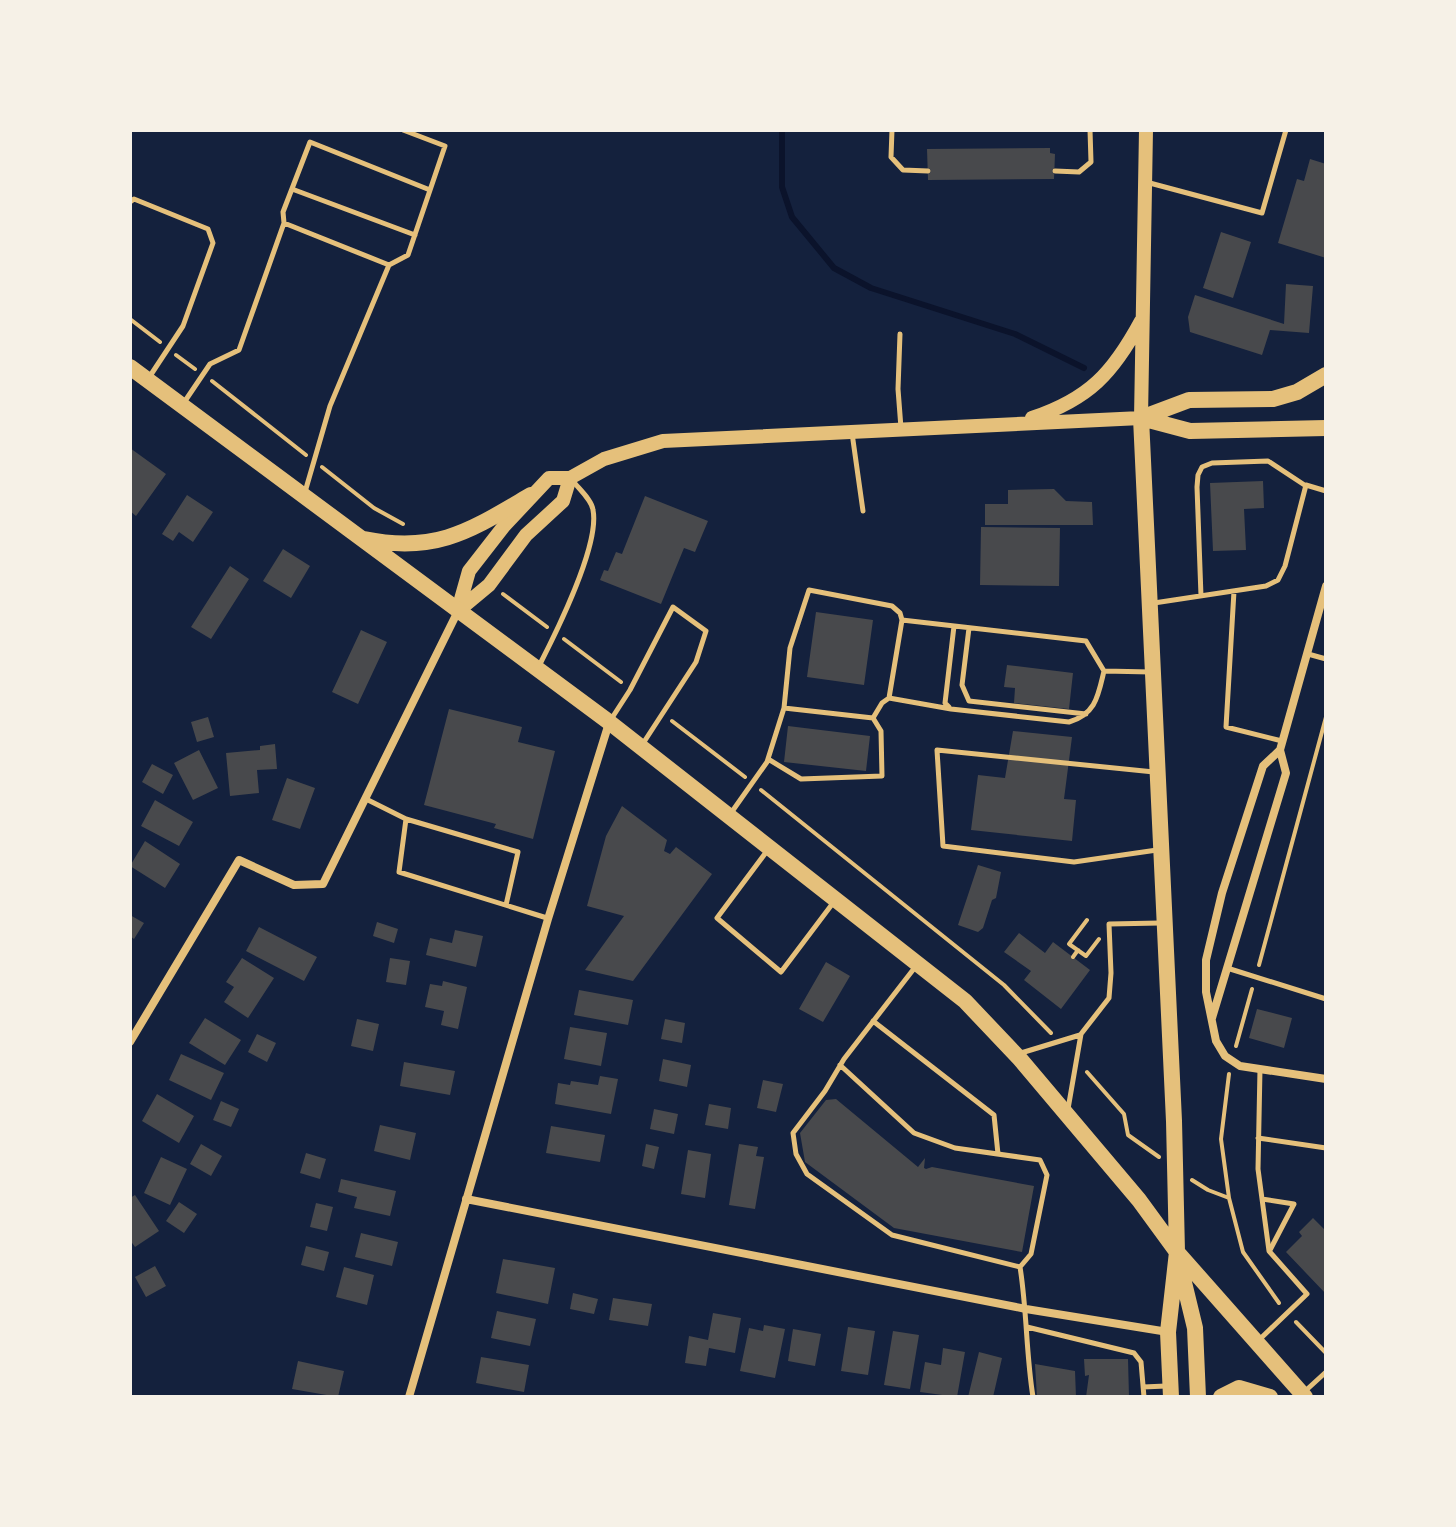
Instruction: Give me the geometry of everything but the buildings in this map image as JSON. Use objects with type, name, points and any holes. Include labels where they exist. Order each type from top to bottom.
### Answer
[{"type":"main road","points":[[1146,130],[1141,418],[1163,849],[1177,1252],[1168,1332],[1170,1391]]},
{"type":"main road","points":[[1014,424],[1052,411],[1098,384],[1124,353],[1143,317]]},
{"type":"main road","points":[[130,367],[641,746],[965,1001],[1016,1054],[1139,1200],[1177,1252],[1304,1396]]},
{"type":"main road","points":[[1141,418],[1189,400],[1273,399],[1297,392],[1326,375]]},
{"type":"main road","points":[[458,610],[469,571],[531,495],[549,478],[570,478],[604,459],[663,441],[1141,418],[1190,431],[1326,428]]},
{"type":"main road","points":[[458,610],[489,585],[526,535],[563,501],[570,478]]},
{"type":"main road","points":[[361,538],[383,543],[440,541],[467,532],[531,495]]},
{"type":"main road","points":[[1177,1252],[1195,1328],[1198,1397]]},
{"type":"main road","points":[[1221,1397],[1239,1388],[1270,1397]]},
{"type":"street","points":[[1211,1023],[1286,773],[1282,745],[1326,586]]},
{"type":"street","points":[[130,1042],[239,860],[294,885],[323,884],[458,610]]},
{"type":"street","points":[[409,1397],[548,919],[609,722]]},
{"type":"street","points":[[1282,745],[1263,766],[1211,933],[1206,960],[1206,992],[1216,1041],[1225,1056],[1240,1066],[1326,1079]]},
{"type":"street","points":[[466,1199],[1026,1309],[1168,1332]]},
{"type":"lane","points":[[304,496],[330,406],[389,265],[408,255],[445,146],[403,130]]},
{"type":"lane","points":[[892,130],[891,157],[903,170],[928,171]]},
{"type":"lane","points":[[1055,171],[1079,172],[1091,162],[1090,130]]},
{"type":"lane","points":[[1145,182],[1262,213],[1286,130]]},
{"type":"lane","points":[[182,405],[210,364],[239,350],[284,223],[283,212],[310,142],[430,190]]},
{"type":"lane","points":[[292,189],[415,235]]},
{"type":"lane","points":[[130,202],[134,199],[208,229],[213,243],[183,326],[147,380]]},
{"type":"lane","points":[[284,223],[389,265]]},
{"type":"lane","points":[[900,334],[898,389],[901,429]]},
{"type":"lane","points":[[852,432],[863,511]]},
{"type":"lane","points":[[1201,596],[1197,487],[1202,467],[1212,463],[1268,461],[1306,486],[1326,491]]},
{"type":"lane","points":[[538,669],[556,633],[593,535],[593,508],[570,478]]},
{"type":"lane","points":[[1151,604],[1266,586],[1278,580],[1285,566],[1306,486]]},
{"type":"lane","points":[[729,815],[768,759],[784,708],[790,648],[809,590],[892,606],[900,613],[902,620],[889,698],[873,718]]},
{"type":"lane","points":[[1234,591],[1226,727],[1282,745]]},
{"type":"lane","points":[[609,722],[630,690],[673,607],[706,631],[696,662],[641,746]]},
{"type":"lane","points":[[889,698],[951,709],[1069,722],[1086,714],[1099,694],[1104,671],[1086,641],[902,620]]},
{"type":"lane","points":[[951,709],[945,703],[954,626]]},
{"type":"lane","points":[[969,628],[962,685],[969,701],[1086,714]]},
{"type":"lane","points":[[1306,654],[1326,659]]},
{"type":"lane","points":[[1104,671],[1154,672]]},
{"type":"lane","points":[[784,708],[873,718]]},
{"type":"lane","points":[[768,759],[801,779],[882,776],[881,731],[873,718]]},
{"type":"lane","points":[[1159,772],[937,750],[943,846],[1074,862],[1163,849]]},
{"type":"lane","points":[[365,799],[406,819],[518,852],[506,905]]},
{"type":"lane","points":[[406,819],[399,872],[548,919]]},
{"type":"lane","points":[[770,847],[717,918],[781,972],[836,899]]},
{"type":"lane","points":[[1016,1054],[1061,1043],[1081,1034],[1109,998],[1109,924],[1166,923]]},
{"type":"lane","points":[[918,963],[840,1065],[825,1091],[793,1133],[796,1154],[807,1174],[892,1235],[1020,1267]]},
{"type":"lane","points":[[1226,968],[1326,999]]},
{"type":"lane","points":[[873,1021],[994,1115],[998,1154]]},
{"type":"lane","points":[[1067,1114],[1081,1034]]},
{"type":"lane","points":[[840,1065],[914,1133],[955,1148],[1040,1160],[1047,1175],[1031,1254],[1020,1267],[1033,1397]]},
{"type":"lane","points":[[1256,1342],[1307,1294],[1269,1251],[1258,1169],[1260,1069]]},
{"type":"lane","points":[[1258,1138],[1326,1148]]},
{"type":"lane","points":[[1262,1199],[1294,1204],[1269,1251]]},
{"type":"lane","points":[[1027,1327],[1134,1353],[1141,1362],[1144,1397]]},
{"type":"lane","points":[[1304,1396],[1326,1372]]},
{"type":"lane","points":[[1143,1387],[1170,1391]]},
{"type":"path","points":[[130,319],[374,508],[407,526]]},
{"type":"path","points":[[500,593],[630,690]]},
{"type":"path","points":[[662,714],[1004,985],[1061,1043]]},
{"type":"path","points":[[1326,717],[1232,1060],[1225,1089],[1221,1139],[1229,1198],[1243,1252],[1287,1313],[1326,1353]]},
{"type":"path","points":[[1087,920],[1069,944],[1086,956],[1109,924]]},
{"type":"path","points":[[1073,957],[1078,950]]},
{"type":"path","points":[[1077,1060],[1124,1114],[1128,1135]]},
{"type":"path","points":[[1208,1190],[1229,1198]]},
{"type":"waterway","points":[[782,130],[782,187],[792,217],[834,268],[871,288],[1015,334],[1084,368]]}]
